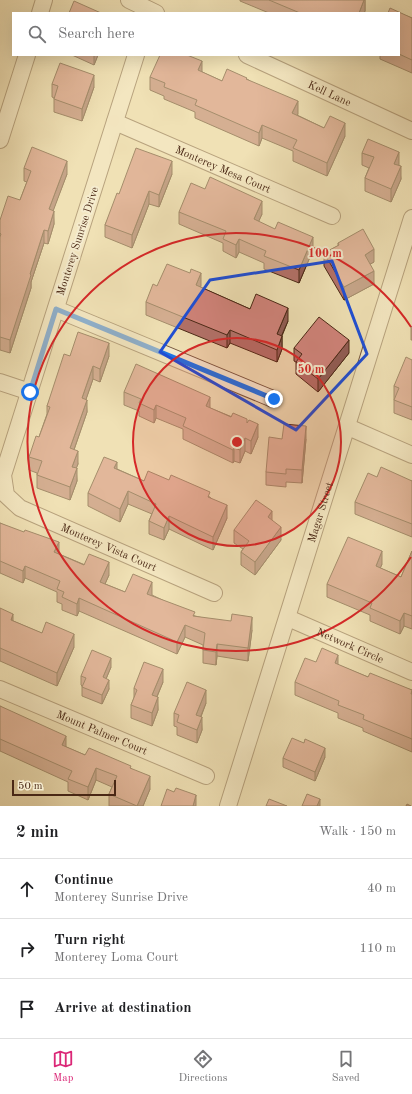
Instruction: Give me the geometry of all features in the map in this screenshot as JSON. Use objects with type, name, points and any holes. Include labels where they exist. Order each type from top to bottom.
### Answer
[{"type":"street","points":[[40,12],[44,0]]},
{"type":"street","points":[[128,0],[152,12]]},
{"type":"street","points":[[0,140],[27,56]]},
{"type":"street","name":"Monterey Sunrise Drive","points":[[6,496],[3,475],[136,56]]},
{"type":"street","name":"Kell Lane","points":[[249,56],[412,131]]},
{"type":"street","name":"Monterey Mesa Court","points":[[115,122],[332,216]]},
{"type":"street","name":"Magar Street","points":[[228,806],[348,427],[407,247],[412,218]]},
{"type":"street","points":[[56,309],[274,399]]},
{"type":"street","points":[[0,382],[30,392]]},
{"type":"street","points":[[348,427],[412,455]]},
{"type":"street","name":"Monterey Vista Court","points":[[6,496],[20,508],[214,593]]},
{"type":"street","name":"Network Circle","points":[[288,618],[412,672]]},
{"type":"street","name":"Mount Palmer Court","points":[[0,689],[206,776]]},
{"type":"highlighted area","points":[[332,261],[367,354],[296,430],[160,352],[210,280]]},
{"type":"building","points":[[269,0],[364,0],[359,12],[298,12]]},
{"type":"building","points":[[74,1],[99,12],[69,12]]},
{"type":"building","points":[[390,8],[399,12],[388,12]]},
{"type":"building","points":[[400,13],[412,18],[412,60],[400,54]]},
{"type":"building","points":[[160,56],[190,56],[202,61],[198,70],[222,81],[227,69],[247,78],[246,79],[298,101],[292,113],[324,128],[330,116],[345,123],[327,163],[293,148],[297,140],[262,125],[259,133],[195,105],[197,100],[164,87],[165,83],[150,77]]},
{"type":"building","points":[[60,63],[94,75],[82,109],[54,99],[58,86],[52,84]]},
{"type":"building","points":[[368,139],[399,152],[394,164],[401,166],[391,189],[365,178],[374,157],[362,153]]},
{"type":"building","points":[[32,147],[67,161],[49,209],[54,211],[48,231],[44,230],[10,340],[0,337],[0,220],[8,196],[20,200],[31,171],[24,168]]},
{"type":"building","points":[[136,148],[172,161],[159,195],[149,191],[132,235],[105,225],[117,193],[119,194]]},
{"type":"building","points":[[210,177],[262,201],[254,219],[275,229],[278,222],[313,237],[299,270],[264,256],[266,251],[239,239],[236,245],[223,239],[226,231],[179,212],[191,183],[205,189]]},
{"type":"building","points":[[363,229],[374,249],[365,255],[374,271],[344,287],[324,253]]},
{"type":"building","points":[[167,264],[190,273],[191,269],[201,273],[196,285],[250,309],[256,294],[288,308],[277,334],[282,336],[277,350],[230,330],[227,335],[146,302],[153,284],[157,286]]},
{"type":"building","points":[[319,317],[349,340],[318,379],[296,362],[302,354],[294,348]]},
{"type":"building","points":[[78,332],[109,343],[100,369],[93,366],[82,398],[87,400],[70,448],[78,451],[72,467],[77,468],[70,487],[37,475],[42,461],[29,457],[36,436],[39,437],[50,407],[47,406],[64,354],[70,356]]},
{"type":"building","points":[[406,357],[412,360],[412,407],[394,400],[399,388],[394,386]]},
{"type":"building","points":[[136,364],[210,397],[206,406],[231,417],[233,413],[247,419],[247,423],[249,420],[258,424],[251,441],[245,438],[240,450],[234,448],[233,450],[183,426],[186,418],[156,405],[154,410],[139,403],[141,399],[124,392]]},
{"type":"building","points":[[284,424],[306,426],[302,470],[286,469],[286,474],[266,472],[269,437],[282,439]]},
{"type":"building","points":[[104,457],[117,462],[114,468],[144,481],[148,471],[169,480],[171,475],[210,492],[208,497],[227,505],[213,537],[169,516],[164,528],[149,521],[156,504],[128,491],[120,509],[88,493]]},
{"type":"building","points":[[381,467],[412,481],[412,524],[355,502],[368,473],[377,477]]},
{"type":"building","points":[[256,500],[272,511],[268,517],[281,527],[255,562],[241,552],[249,541],[234,530]]},
{"type":"building","points":[[0,523],[24,532],[25,530],[59,542],[54,552],[84,565],[89,554],[109,562],[100,582],[125,592],[133,574],[152,582],[147,594],[195,612],[193,616],[231,621],[232,614],[252,617],[248,648],[217,644],[216,652],[203,650],[205,633],[185,625],[177,642],[79,598],[77,604],[62,597],[64,592],[57,589],[60,581],[25,566],[23,571],[0,561]]},
{"type":"building","points":[[348,537],[382,551],[376,566],[401,577],[412,551],[412,616],[404,613],[400,621],[370,608],[372,603],[327,584]]},
{"type":"building","points":[[0,608],[13,614],[11,620],[42,633],[46,622],[74,634],[57,673],[0,648]]},
{"type":"building","points":[[322,648],[338,655],[335,663],[368,677],[370,673],[412,690],[412,739],[363,719],[364,715],[338,705],[339,701],[295,682],[305,658],[316,662]]},
{"type":"building","points":[[92,650],[111,658],[103,677],[109,680],[102,695],[82,687],[86,678],[81,676]]},
{"type":"building","points":[[144,662],[163,669],[152,695],[158,697],[152,713],[131,705],[137,690],[134,688]]},
{"type":"building","points":[[187,682],[206,690],[196,715],[202,717],[197,730],[177,722],[179,715],[174,713]]},
{"type":"building","points":[[0,706],[66,736],[62,745],[85,755],[89,748],[150,776],[137,806],[109,794],[117,776],[96,768],[88,787],[68,779],[72,771],[0,739]]},
{"type":"building","points":[[292,738],[304,743],[305,739],[325,748],[315,772],[283,758]]},
{"type":"building","points":[[176,788],[196,795],[193,806],[161,806],[167,789],[174,792]]},
{"type":"building","points":[[307,794],[320,799],[317,806],[302,806]]},
{"type":"building","points":[[269,799],[287,806],[266,806]]},
{"type":"route","points":[[30,392],[56,309],[274,399]]}]
